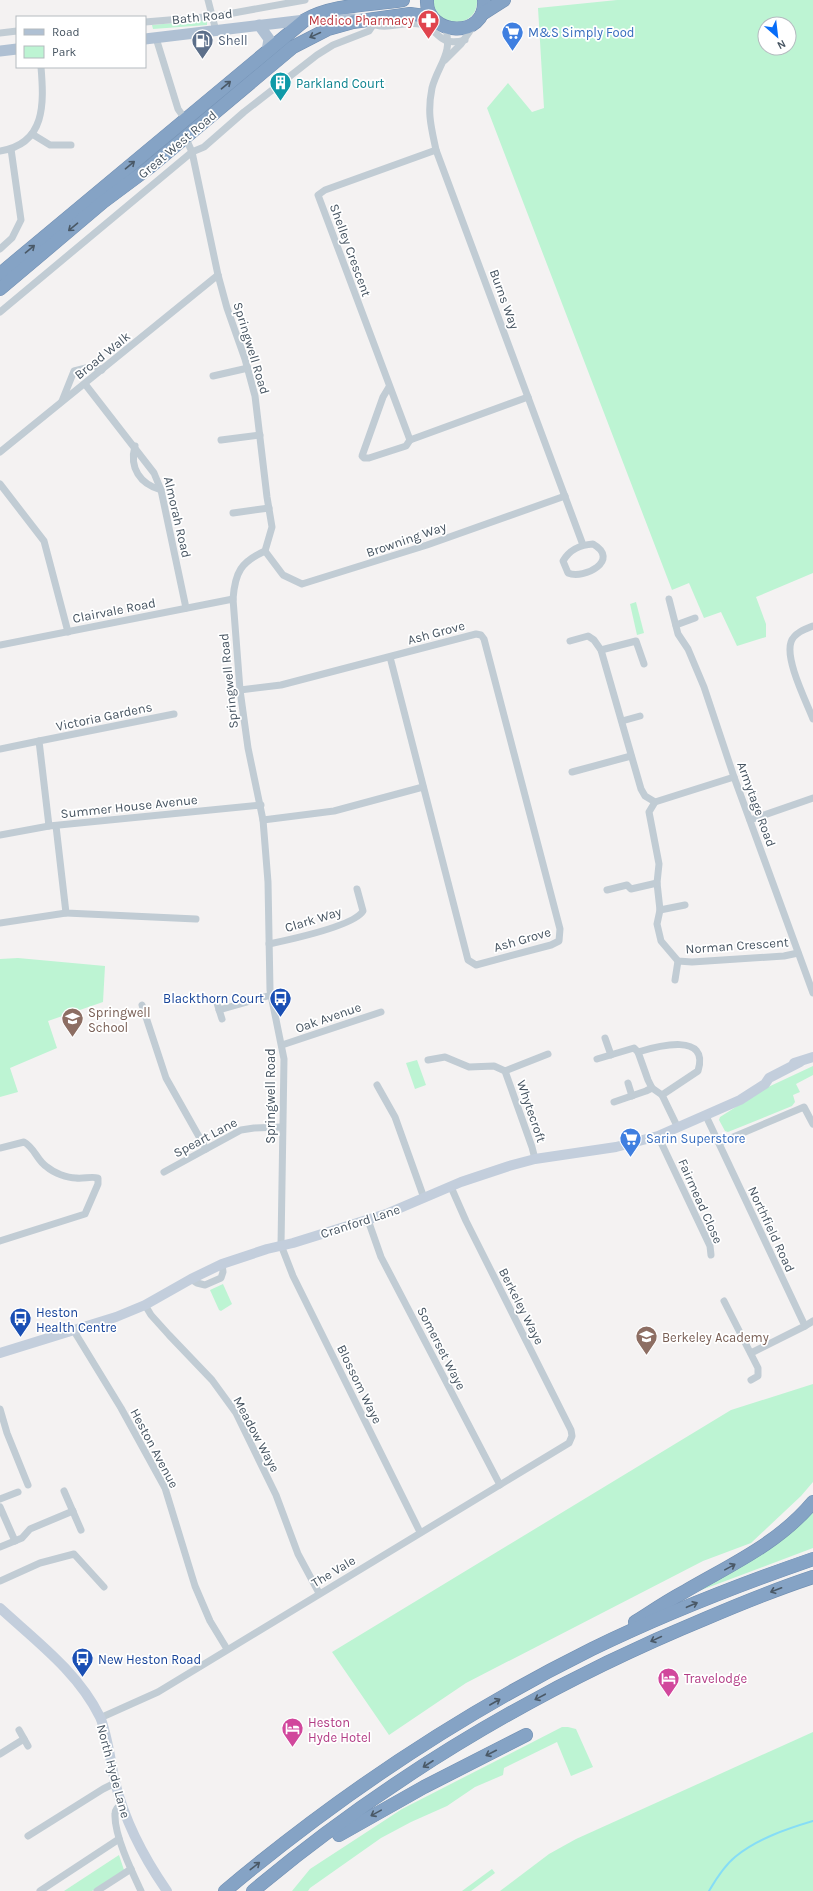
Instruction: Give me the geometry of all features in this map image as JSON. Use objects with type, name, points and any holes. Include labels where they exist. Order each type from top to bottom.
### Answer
[{"type":"highway","points":[[427,0],[428,11],[432,17],[452,29],[461,29],[478,19],[504,0]]},
{"type":"highway","points":[[478,19],[484,0]]},
{"type":"highway","name":"Bath Road","points":[[305,20],[316,14],[372,2],[395,1]]},
{"type":"highway","name":"Bath Road","points":[[369,22],[410,14],[432,17]]},
{"type":"highway","name":"Great West Road","points":[[0,274],[305,20]]},
{"type":"highway","name":"Great West Road","points":[[0,289],[103,202],[184,139],[293,47],[328,29],[369,22]]},
{"type":"highway","points":[[225,1891],[314,1820],[382,1772],[461,1721],[592,1649],[683,1592],[748,1557],[773,1540],[796,1520],[813,1502]]},
{"type":"highway","points":[[592,1649],[742,1584],[813,1559]]},
{"type":"highway","points":[[256,1889],[317,1840],[379,1796],[461,1742],[525,1705],[664,1635],[740,1604],[813,1577]]},
{"type":"highway","points":[[256,1889],[349,1828],[424,1787],[526,1735]]},
{"type":"main road","name":"Bath Road","points":[[150,39],[305,20],[369,22]]},
{"type":"main road","points":[[259,25],[269,39],[267,51]]},
{"type":"main road","points":[[0,51],[16,49]]},
{"type":"street","points":[[208,0],[216,31]]},
{"type":"street","name":"Bath Road","points":[[146,22],[212,16],[274,7],[305,0]]},
{"type":"street","name":"Burns Way","points":[[478,19],[464,40],[445,60],[433,88],[428,116],[436,150],[583,545]]},
{"type":"street","points":[[0,312],[192,152],[204,147],[244,112],[317,55],[333,45],[369,31],[369,22],[383,27],[418,23],[428,28],[445,41],[464,40]]},
{"type":"street","name":"Burns Way","points":[[445,26],[445,60]]},
{"type":"street","points":[[0,33],[16,31]]},
{"type":"street","points":[[150,39],[178,109],[185,119]]},
{"type":"street","points":[[0,151],[11,149],[32,134],[41,113],[43,94],[41,68]]},
{"type":"street","points":[[32,134],[50,145],[71,145]]},
{"type":"street","name":"Springwell Road","points":[[184,139],[188,143],[192,152],[218,275],[227,308],[248,368],[255,396],[272,527],[265,551],[250,558],[238,571],[232,599],[240,690],[248,748],[263,820],[268,882],[271,995],[284,1059],[281,1245]]},
{"type":"street","points":[[0,249],[12,238],[21,220],[11,149]]},
{"type":"street","name":"Shelley Crescent","points":[[410,440],[318,195],[325,190],[436,150]]},
{"type":"street","name":"Broad Walk","points":[[2,449],[85,384],[218,275]]},
{"type":"street","points":[[62,402],[74,371],[94,366],[102,370]]},
{"type":"street","points":[[213,376],[248,368]]},
{"type":"street","name":"Almorah Road","points":[[85,384],[154,472],[161,490],[186,608]]},
{"type":"street","points":[[389,387],[383,397],[362,456],[364,458],[370,458],[406,446],[410,440],[528,397]]},
{"type":"street","points":[[221,440],[260,435]]},
{"type":"street","points":[[135,446],[132,455],[133,465],[136,472],[141,479],[161,490]]},
{"type":"street","points":[[0,484],[44,540],[68,632]]},
{"type":"street","name":"Browning Way","points":[[265,551],[284,575],[302,584],[426,545],[565,496]]},
{"type":"street","points":[[233,513],[269,508]]},
{"type":"street","points":[[593,544],[600,548],[603,553],[602,563],[598,567],[580,574],[574,575],[568,573],[563,561],[568,553],[583,545],[593,544]]},
{"type":"street","name":"Clairvale Road","points":[[0,645],[232,599]]},
{"type":"street","name":"Armytage Road","points":[[668,599],[678,634],[688,649],[704,687],[734,777],[813,993]]},
{"type":"street","points":[[676,625],[695,618]]},
{"type":"street","points":[[813,626],[802,631],[794,638],[791,642],[790,654],[813,719]]},
{"type":"street","name":"Ash Grove","points":[[240,690],[281,685],[476,634],[481,635],[484,639],[560,929],[559,941],[551,945],[476,965],[468,960],[390,657]]},
{"type":"street","points":[[570,641],[588,636],[594,640],[601,650],[631,756],[641,789],[645,796],[655,802],[734,777]]},
{"type":"street","points":[[601,650],[636,642],[644,664]]},
{"type":"street","name":"Victoria Gardens","points":[[0,749],[174,714]]},
{"type":"street","points":[[622,721],[640,716]]},
{"type":"street","points":[[39,741],[66,913]]},
{"type":"street","points":[[572,772],[631,756]]},
{"type":"street","points":[[263,820],[334,811],[423,787]]},
{"type":"street","points":[[750,820],[813,798]]},
{"type":"street","name":"Norman Crescent","points":[[655,802],[649,812],[659,864],[657,883],[660,910],[658,924],[661,941],[678,961],[692,962],[784,956],[798,953]]},
{"type":"street","name":"Summer House Avenue","points":[[0,835],[52,826],[261,805]]},
{"type":"street","points":[[607,890],[627,885],[632,889],[657,883]]},
{"type":"street","name":"Clark Way","points":[[269,944],[318,932],[358,917],[363,911],[363,906],[357,889]]},
{"type":"street","points":[[660,910],[684,904]]},
{"type":"street","points":[[0,923],[66,913],[196,919]]},
{"type":"street","name":"Norman Crescent","points":[[675,980],[678,961]]},
{"type":"street","points":[[219,1010],[271,995]]},
{"type":"street","points":[[216,1000],[222,1019]]},
{"type":"street","points":[[142,1005],[166,1078],[206,1149]]},
{"type":"street","name":"Oak Avenue","points":[[282,1045],[381,1012]]},
{"type":"street","points":[[605,1038],[611,1055]]},
{"type":"street","points":[[638,1052],[658,1046],[686,1044],[694,1047],[697,1052],[701,1063],[698,1071],[662,1095]]},
{"type":"street","points":[[597,1060],[634,1048],[638,1052],[652,1088],[662,1095],[678,1128]]},
{"type":"street","name":"Whytecroft","points":[[428,1060],[445,1057],[469,1067],[494,1066],[505,1070],[548,1054]]},
{"type":"street","name":"Cranford Lane","points":[[0,1353],[116,1317],[145,1305],[191,1279],[222,1264],[368,1220],[498,1170],[535,1159],[616,1146],[658,1136],[740,1100],[765,1084],[769,1078],[813,1057]]},
{"type":"street","name":"Whytecroft","points":[[505,1070],[535,1159]]},
{"type":"street","points":[[628,1083],[632,1096]]},
{"type":"street","points":[[377,1085],[396,1118],[424,1198]]},
{"type":"street","points":[[614,1102],[652,1088]]},
{"type":"street","points":[[719,1143],[804,1107],[813,1124]]},
{"type":"street","name":"Northfield Road","points":[[706,1116],[805,1326]]},
{"type":"street","name":"Speart Lane","points":[[164,1172],[241,1130],[282,1127]]},
{"type":"street","name":"Fairmead Close","points":[[658,1136],[710,1246],[711,1255]]},
{"type":"street","points":[[0,1148],[24,1142],[31,1145],[39,1160],[47,1167],[74,1179],[92,1177],[98,1178],[98,1184],[85,1214],[0,1241]]},
{"type":"street","name":"Berkeley Waye","points":[[451,1187],[466,1221],[571,1430],[572,1436]]},
{"type":"street","name":"Somerset Waye","points":[[368,1220],[381,1257],[500,1485]]},
{"type":"street","name":"Blossom Waye","points":[[281,1245],[293,1276],[420,1532]]},
{"type":"street","points":[[724,1302],[759,1371],[758,1376],[751,1380]]},
{"type":"street","name":"Meadow Waye","points":[[145,1305],[164,1330],[212,1380],[236,1413],[276,1495],[298,1554],[319,1593]]},
{"type":"street","points":[[750,1353],[813,1321]]},
{"type":"street","name":"Heston Avenue","points":[[74,1331],[121,1408],[165,1488],[195,1586],[210,1621],[227,1649]]},
{"type":"street","points":[[0,1409],[7,1433],[28,1485]]},
{"type":"street","name":"The Vale","points":[[100,1718],[158,1692],[319,1593],[569,1443],[572,1436]]},
{"type":"street","points":[[64,1491],[81,1530]]},
{"type":"street","points":[[0,1499],[18,1492]]},
{"type":"street","points":[[0,1507],[14,1541]]},
{"type":"street","points":[[0,1547],[22,1538],[30,1529],[73,1511]]},
{"type":"street","points":[[0,1581],[40,1563],[74,1554],[104,1587]]},
{"type":"street","name":"North Hyde Lane","points":[[0,1608],[80,1683],[100,1718],[122,1804],[145,1857],[167,1891]]},
{"type":"street","points":[[0,1754],[26,1742],[19,1730]]},
{"type":"street","points":[[28,1836],[102,1789],[116,1783]]},
{"type":"street","points":[[122,1804],[116,1809],[115,1814],[119,1840],[141,1891]]},
{"type":"street","points":[[40,1891],[119,1840]]},
{"type":"street","points":[[97,1891],[131,1869]]},
{"type":"green space","points":[[430,0],[477,0],[476,8],[468,19],[455,22],[441,17],[435,11]]},
{"type":"green space","points":[[617,0],[813,0],[813,573],[756,597],[766,624],[766,637],[737,646],[721,612],[704,618],[689,583],[672,590],[487,108],[508,83],[532,112],[544,108],[538,8]]},
{"type":"green space","points":[[207,20],[207,25],[153,29],[152,25]]},
{"type":"green space","points":[[636,602],[644,633],[637,635],[630,604]]},
{"type":"green space","points":[[18,958],[105,966],[103,1002],[48,1021],[57,1048],[10,1068],[18,1092],[0,1097],[0,959]]},
{"type":"green space","points":[[417,1060],[426,1085],[415,1089],[406,1063]]},
{"type":"green space","points":[[813,1066],[813,1075],[796,1084],[800,1092],[793,1095],[795,1102],[792,1106],[728,1132],[725,1131],[719,1120],[720,1117],[766,1088]]},
{"type":"green space","points":[[223,1284],[232,1304],[221,1311],[219,1310],[210,1290]]},
{"type":"green space","points":[[813,1384],[813,1482],[801,1496],[751,1543],[703,1561],[466,1683],[389,1735],[332,1652],[731,1410]]},
{"type":"green space","points":[[813,1509],[813,1548],[696,1592]]},
{"type":"green space","points":[[562,1727],[576,1729],[593,1767],[571,1776],[557,1742],[504,1768],[503,1775],[475,1787],[447,1806],[411,1822],[381,1838],[310,1888],[308,1891],[292,1891],[310,1869],[402,1809]]},
{"type":"green space","points":[[813,1732],[813,1891],[500,1891],[549,1854],[576,1839]]},
{"type":"green space","points":[[119,1855],[124,1870],[92,1891],[64,1891]]},
{"type":"green space","points":[[492,1869],[495,1873],[471,1891],[462,1891]]},
{"type":"waterway","points":[[709,1891],[717,1877],[727,1864],[735,1857],[772,1835],[813,1821]]},
{"type":"place","name":"Medico Pharmacy","points":[[429,40]]},
{"type":"place","name":"M&S Simply Food","points":[[512,52]]},
{"type":"place","name":"Shell","points":[[203,60]]},
{"type":"place","name":"Parkland Court","points":[[280,102]]},
{"type":"place","name":"Blackthorn Court","points":[[280,1018]]},
{"type":"place","name":"Springwell School","points":[[72,1038]]},
{"type":"place","name":"Sarin Superstore","points":[[631,1158]]},
{"type":"place","name":"Heston Health Centre","points":[[20,1338]]},
{"type":"place","name":"Berkeley Academy","points":[[646,1356]]},
{"type":"place","name":"New Heston Road","points":[[83,1678]]},
{"type":"place","name":"Travelodge","points":[[669,1698]]},
{"type":"place","name":"Heston Hyde Hotel","points":[[293,1748]]}]
